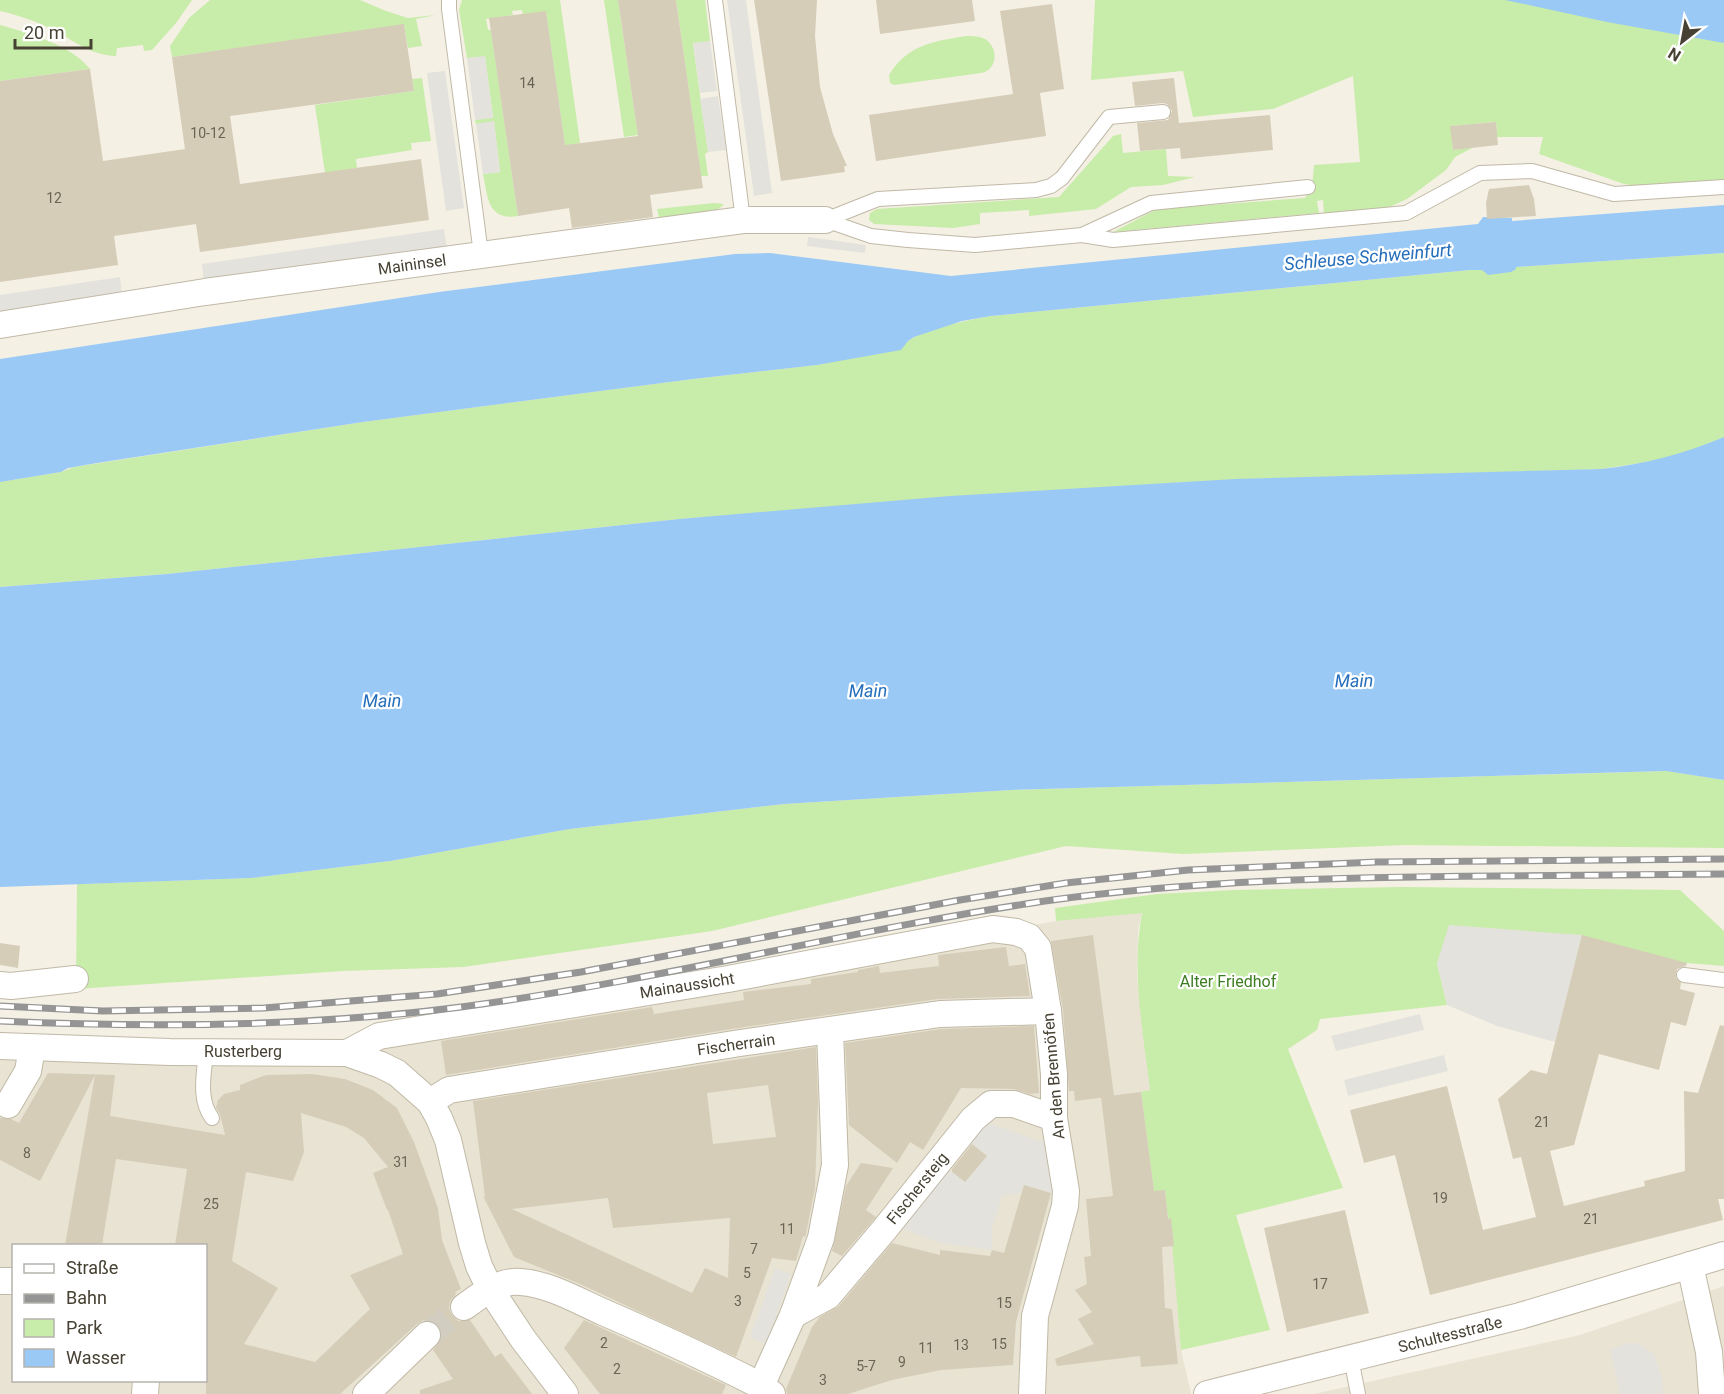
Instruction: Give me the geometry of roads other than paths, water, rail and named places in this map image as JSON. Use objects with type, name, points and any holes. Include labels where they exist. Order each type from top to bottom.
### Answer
[{"type":"street","name":"Maininsel","points":[[0,325],[195,294],[743,220],[825,220]]},
{"type":"street","name":"Mainaussicht","points":[[347,1053],[379,1035],[728,979],[993,929],[1016,932],[1029,937]]},
{"type":"street","name":"An den Brennöfen","points":[[1029,937],[1038,948],[1048,1011],[1054,1074],[1054,1118],[1066,1191],[1035,1316],[1032,1394]]},
{"type":"street","points":[[0,985],[11,986],[75,979]]},
{"type":"street","name":"Fischerrain","points":[[430,1102],[449,1090],[740,1043],[940,1014],[1048,1011]]},
{"type":"street","points":[[464,1307],[490,1289],[506,1283],[521,1282],[546,1288],[680,1346],[766,1390],[821,1238],[835,1165],[830,1031]]},
{"type":"street","name":"Rusterberg","points":[[0,1046],[206,1052],[347,1053],[381,1065],[397,1073],[430,1102],[448,1140],[472,1243],[479,1266],[490,1289]]},
{"type":"street","points":[[8,1105],[28,1071],[32,1048]]},
{"type":"street","name":"Fischersteig","points":[[793,1315],[828,1296],[973,1119],[991,1104],[1014,1104],[1054,1118]]},
{"type":"street","name":"Schultesstraße","points":[[1207,1394],[1520,1316],[1724,1256]]},
{"type":"street","points":[[1690,1265],[1709,1352],[1712,1394]]},
{"type":"street","points":[[490,1289],[523,1340],[565,1394]]},
{"type":"street","points":[[366,1394],[427,1335]]},
{"type":"lane","points":[[449,0],[481,254]]},
{"type":"lane","points":[[715,0],[743,220]]},
{"type":"lane","points":[[825,220],[878,199],[1036,190],[1051,186],[1062,178],[1108,117],[1163,112]]},
{"type":"lane","points":[[825,220],[871,236],[964,244],[1082,235],[1113,240],[1406,213],[1480,173],[1532,171],[1614,194],[1724,187]]},
{"type":"lane","points":[[1082,235],[1151,203],[1308,187]]},
{"type":"lane","points":[[1684,975],[1724,980]]},
{"type":"lane","points":[[206,1052],[204,1100],[205,1108],[212,1118]]},
{"type":"lane","points":[[1351,1358],[1358,1394]]},
{"type":"water","points":[[1505,0],[1724,0],[1724,43],[1607,22]]},
{"type":"water","name":"Schleuse Schweinfurt","points":[[1724,205],[1724,253],[1516,267],[1511,272],[1488,275],[1482,270],[1470,270],[991,316],[962,321],[914,337],[901,350],[817,365],[363,422],[97,463],[68,468],[61,472],[0,482],[0,359],[439,292],[735,254],[770,253],[951,276],[1478,224],[1483,217],[1512,218],[1512,221]]},
{"type":"water","name":"Main","points":[[1724,437],[1724,780],[1666,771],[1011,790],[784,804],[570,829],[390,861],[251,878],[0,887],[0,587],[167,574],[679,519],[950,496],[1235,479],[1601,469],[1664,458]]},
{"type":"tunnel","points":[[427,1335],[464,1307]]},
{"type":"railway","points":[[0,1006],[103,1011],[264,1008],[437,994],[581,972],[960,900],[1066,883],[1188,870],[1377,862],[1724,859]]},
{"type":"railway","points":[[0,1021],[115,1025],[231,1024],[404,1014],[607,984],[972,913],[1045,901],[1158,888],[1384,877],[1724,874]]},
{"type":"park label","name":"Alter Friedhof","points":[[1228,981]]}]
